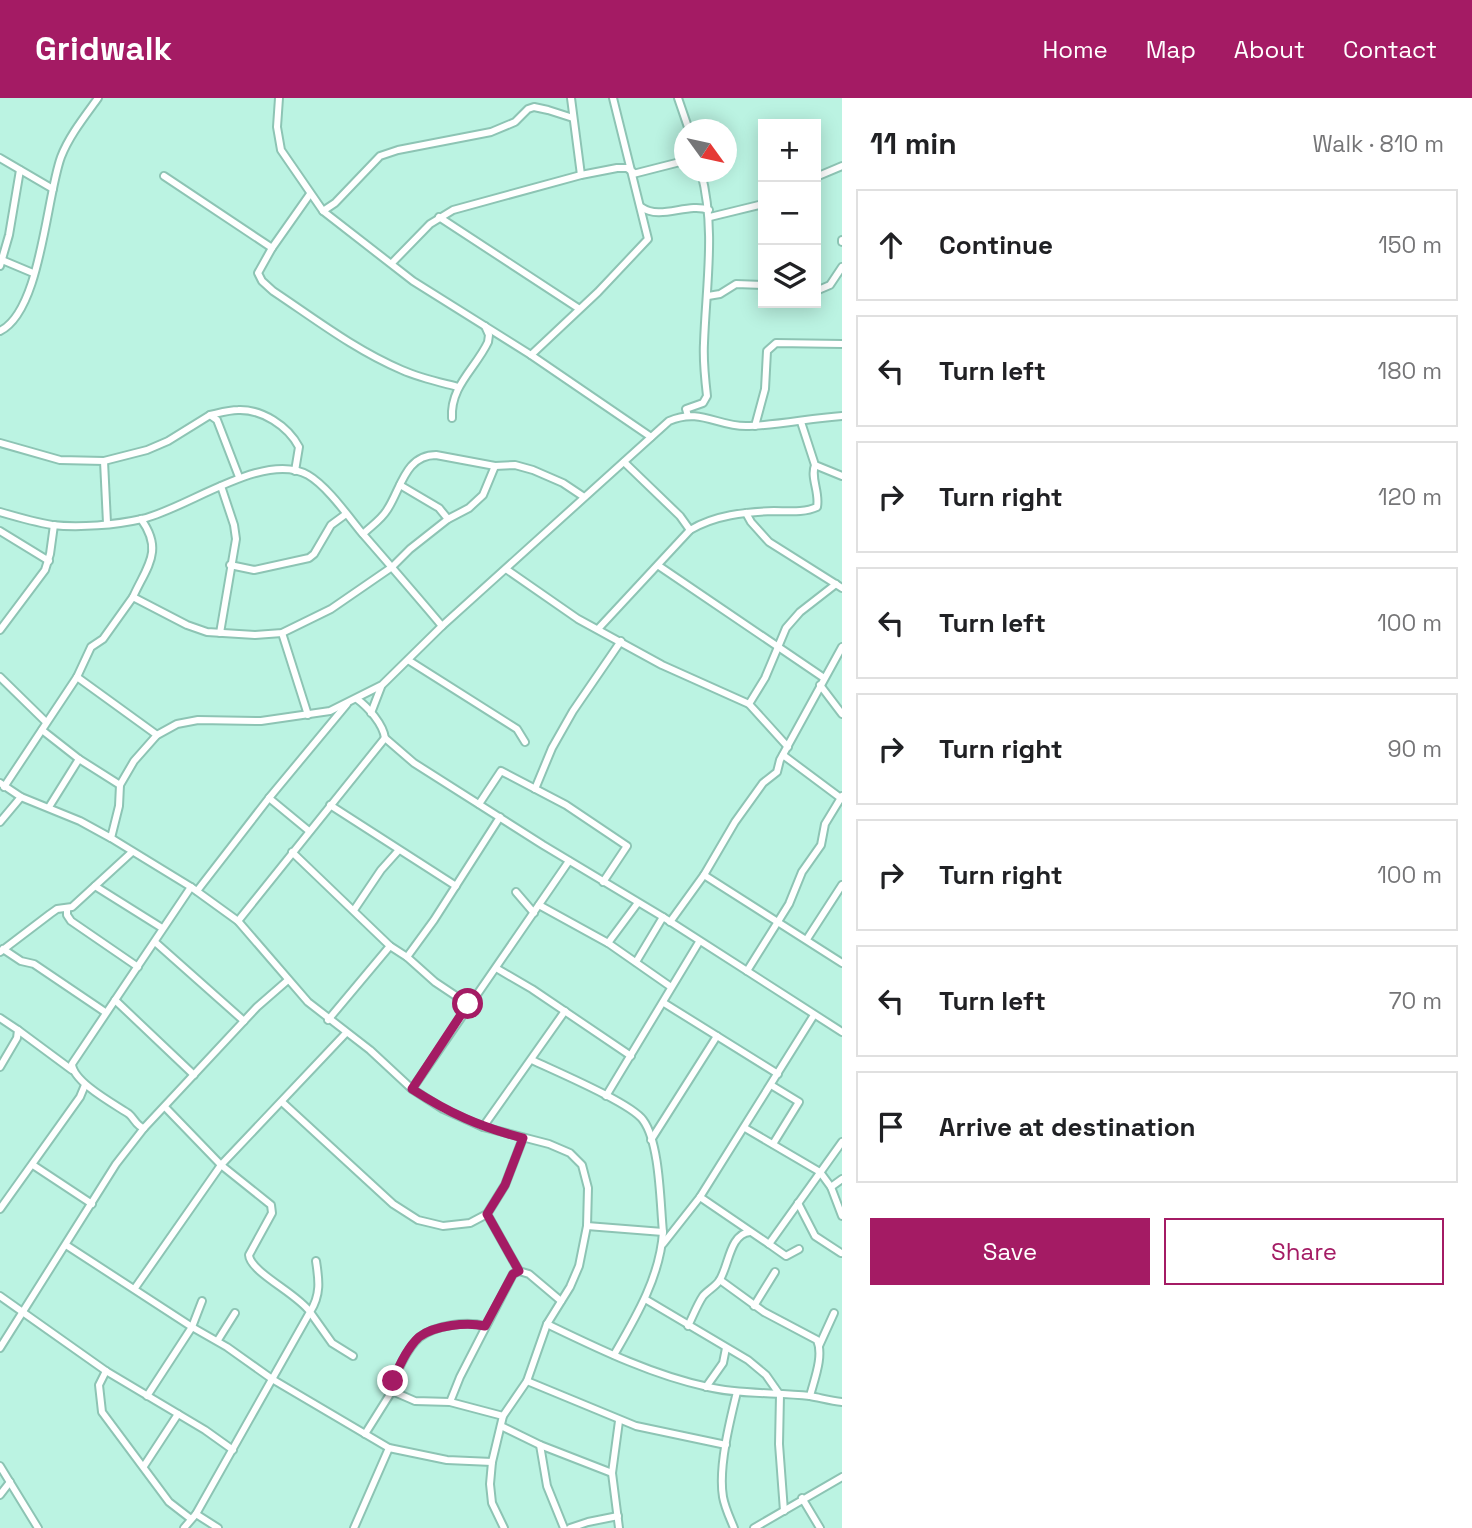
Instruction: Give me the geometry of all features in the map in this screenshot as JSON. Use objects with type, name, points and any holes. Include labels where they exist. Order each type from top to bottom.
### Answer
[{"type":"street","points":[[0,331],[20,312],[42,251],[62,154],[98,98]]},
{"type":"street","points":[[279,98],[277,127],[281,150],[323,211],[413,281],[531,355],[651,437]]},
{"type":"street","points":[[571,98],[581,175]]},
{"type":"street","points":[[531,355],[646,243],[648,236],[613,98]]},
{"type":"street","points":[[678,98],[685,119]]},
{"type":"street","points":[[323,211],[335,204],[380,156],[491,132],[515,122],[523,113],[534,107],[573,118]]},
{"type":"street","points":[[0,158],[53,189]]},
{"type":"street","points":[[633,173],[674,163]]},
{"type":"street","points":[[821,175],[842,166]]},
{"type":"street","points":[[392,263],[419,234],[439,217],[453,210],[498,196],[617,167],[627,168],[633,173]]},
{"type":"street","points":[[20,170],[1,262],[33,273]]},
{"type":"street","points":[[164,176],[272,248]]},
{"type":"street","points":[[688,416],[686,409],[703,403],[706,399],[704,346],[708,296],[709,214],[703,182]]},
{"type":"street","points":[[310,194],[258,273],[262,281],[354,346],[416,376],[458,387]]},
{"type":"street","points":[[641,207],[653,213],[696,207],[709,214],[758,205]]},
{"type":"street","points":[[439,217],[578,308]]},
{"type":"street","points":[[821,289],[830,285],[842,267]]},
{"type":"street","points":[[708,296],[720,294],[736,284],[758,285]]},
{"type":"street","points":[[452,418],[452,402],[458,387],[488,342],[489,335],[485,325]]},
{"type":"street","points":[[755,426],[765,389],[767,351],[770,346],[776,343],[842,344]]},
{"type":"street","points":[[0,443],[60,460],[104,461],[147,450],[168,441],[210,415],[237,410],[275,421],[290,433],[299,447],[295,471]]},
{"type":"street","points":[[210,415],[216,420],[239,477]]},
{"type":"street","points":[[111,838],[119,806],[120,785],[134,761],[157,735],[177,724],[198,720],[261,721],[308,716],[330,711],[382,685],[442,626],[543,538],[669,421],[688,416],[704,416],[746,427],[842,416]]},
{"type":"street","points":[[598,629],[690,530],[707,520],[746,513],[804,511],[817,507],[818,496],[813,473],[815,465],[801,422]]},
{"type":"street","points":[[363,534],[386,512],[410,465],[426,456],[436,455],[495,466],[515,465],[563,483],[584,498]]},
{"type":"street","points":[[104,461],[107,523]]},
{"type":"street","points":[[624,462],[680,516],[690,530]]},
{"type":"street","points":[[815,465],[842,476]]},
{"type":"street","points":[[133,597],[187,625],[207,632],[255,635],[282,633],[331,609],[392,567],[448,519],[469,508],[483,495],[495,466]]},
{"type":"street","points":[[0,512],[54,525],[141,519],[170,510],[239,477],[273,470],[295,471],[313,478],[442,626]]},
{"type":"street","points":[[400,485],[439,508],[448,519]]},
{"type":"street","points":[[220,633],[236,531],[221,486]]},
{"type":"street","points":[[746,513],[769,542],[839,586],[791,621],[765,678],[749,704]]},
{"type":"street","points":[[230,565],[254,570],[309,558],[331,525],[346,514]]},
{"type":"street","points":[[141,519],[154,546],[133,597],[107,634],[91,648],[77,677],[2,785],[111,838],[194,889],[238,921],[288,980],[328,1020],[370,1050],[412,1089],[443,1109],[483,1128],[549,1144],[570,1153],[582,1165],[588,1188],[587,1226],[579,1266],[547,1324],[527,1381],[503,1416],[492,1462],[492,1503],[504,1528]]},
{"type":"street","points":[[0,630],[32,589],[49,561],[54,525]]},
{"type":"street","points":[[0,531],[49,561]]},
{"type":"street","points":[[659,566],[824,678]]},
{"type":"street","points":[[506,569],[550,601],[662,665],[749,704],[788,747]]},
{"type":"street","points":[[282,633],[308,716]]},
{"type":"street","points":[[535,789],[552,748],[573,711],[621,642]]},
{"type":"street","points":[[670,922],[704,875],[735,822],[763,783],[777,772],[783,755],[842,647]]},
{"type":"street","points":[[834,659],[842,664]]},
{"type":"street","points":[[408,660],[517,729],[525,742]]},
{"type":"street","points":[[0,677],[46,722]]},
{"type":"street","points":[[77,677],[157,735]]},
{"type":"street","points":[[371,713],[382,685]]},
{"type":"street","points":[[820,685],[842,714]]},
{"type":"street","points":[[238,921],[384,738],[384,732],[371,713],[357,699]]},
{"type":"street","points":[[72,1070],[75,1058],[162,928],[349,703]]},
{"type":"street","points":[[42,730],[79,759],[120,785]]},
{"type":"street","points":[[384,738],[414,763],[637,904],[663,917],[842,1032]]},
{"type":"street","points":[[747,971],[778,923],[802,873],[821,845],[825,824],[842,798],[783,755]]},
{"type":"street","points":[[49,807],[79,759]]},
{"type":"street","points":[[479,804],[501,771],[566,805],[627,846],[603,882]]},
{"type":"street","points":[[0,822],[22,797]]},
{"type":"street","points":[[270,798],[309,831]]},
{"type":"street","points":[[330,805],[456,886]]},
{"type":"street","points":[[407,957],[500,817]]},
{"type":"street","points":[[354,910],[381,870],[398,851]]},
{"type":"street","points":[[105,1012],[34,964],[21,961],[2,950],[57,909],[67,909],[132,852]]},
{"type":"street","points":[[292,852],[390,946],[468,1004]]},
{"type":"street","points":[[412,1089],[569,861]]},
{"type":"street","points":[[704,875],[842,963]]},
{"type":"street","points":[[807,939],[842,885]]},
{"type":"street","points":[[95,886],[162,928]]},
{"type":"street","points":[[516,892],[534,913]]},
{"type":"street","points":[[608,943],[637,904]]},
{"type":"street","points":[[539,905],[608,943],[671,987]]},
{"type":"street","points":[[67,909],[71,921],[138,967]]},
{"type":"street","points":[[636,962],[663,917]]},
{"type":"street","points":[[155,942],[244,1021]]},
{"type":"street","points":[[606,1096],[699,942]]},
{"type":"street","points":[[328,1020],[390,946]]},
{"type":"street","points":[[496,968],[631,1056]]},
{"type":"street","points":[[0,1348],[116,1164],[144,1128],[244,1021],[288,980]]},
{"type":"street","points":[[115,1000],[194,1075]]},
{"type":"street","points":[[664,1003],[778,1074]]},
{"type":"street","points":[[483,1128],[565,1011]]},
{"type":"street","points":[[662,1247],[700,1197],[814,1015]]},
{"type":"street","points":[[0,1018],[72,1070],[85,1085],[144,1128]]},
{"type":"street","points":[[0,1067],[17,1038],[18,1030]]},
{"type":"street","points":[[135,1288],[220,1165],[346,1033]]},
{"type":"street","points":[[651,1140],[717,1036]]},
{"type":"street","points":[[533,1060],[638,1114],[644,1121],[656,1157],[662,1247],[645,1299],[614,1355]]},
{"type":"street","points":[[1,1206],[33,1165],[80,1097],[85,1085]]},
{"type":"street","points":[[771,1085],[799,1102],[773,1144]]},
{"type":"street","points":[[282,1102],[393,1204],[418,1220],[443,1226],[470,1223],[487,1214],[505,1185],[523,1138]]},
{"type":"street","points":[[164,1107],[220,1165],[274,1208],[250,1255],[252,1265],[294,1294],[332,1343],[353,1356]]},
{"type":"street","points":[[745,1128],[820,1172],[831,1187],[842,1216]]},
{"type":"street","points":[[769,1244],[842,1142]]},
{"type":"street","points":[[33,1165],[92,1204]]},
{"type":"street","points":[[831,1187],[842,1179]]},
{"type":"street","points":[[700,1197],[786,1256],[799,1249]]},
{"type":"street","points":[[798,1203],[813,1234],[841,1253]]},
{"type":"street","points":[[487,1214],[519,1271]]},
{"type":"street","points":[[587,1226],[663,1232]]},
{"type":"street","points":[[688,1326],[705,1294],[720,1280],[738,1239],[750,1232]]},
{"type":"street","points":[[66,1245],[192,1327],[218,1340],[272,1379],[389,1448],[447,1460],[492,1462]]},
{"type":"street","points":[[184,1528],[233,1450],[317,1299],[319,1289],[316,1261]]},
{"type":"street","points":[[450,1402],[485,1326],[513,1274],[519,1271],[529,1274],[561,1301]]},
{"type":"street","points":[[754,1306],[775,1272]]},
{"type":"street","points":[[720,1280],[754,1306],[810,1335],[817,1340],[819,1346]]},
{"type":"street","points":[[0,1296],[106,1371],[233,1450]]},
{"type":"street","points":[[645,1299],[766,1375],[780,1395],[779,1444],[783,1511]]},
{"type":"street","points":[[147,1396],[192,1327],[202,1301]]},
{"type":"street","points":[[218,1340],[235,1313]]},
{"type":"street","points":[[810,1396],[819,1346],[834,1313]]},
{"type":"street","points":[[365,1434],[392,1391],[396,1374],[419,1338],[455,1324],[485,1326]]},
{"type":"street","points":[[547,1324],[614,1355],[670,1377],[706,1387],[737,1392],[810,1396],[842,1402]]},
{"type":"street","points":[[706,1387],[723,1363],[726,1348]]},
{"type":"street","points":[[106,1371],[99,1385],[102,1412],[169,1502],[218,1528]]},
{"type":"street","points":[[527,1381],[619,1421],[726,1445]]},
{"type":"street","points":[[392,1391],[415,1401],[450,1402],[503,1416]]},
{"type":"street","points":[[734,1528],[722,1492],[726,1445],[737,1392]]},
{"type":"street","points":[[144,1466],[178,1414]]},
{"type":"street","points":[[619,1421],[612,1473],[620,1528]]},
{"type":"street","points":[[501,1426],[540,1445],[612,1473]]},
{"type":"street","points":[[540,1445],[547,1486],[564,1528]]},
{"type":"street","points":[[354,1528],[389,1448]]},
{"type":"street","points":[[0,1466],[38,1528]]},
{"type":"street","points":[[754,1528],[842,1477]]},
{"type":"street","points":[[0,1495],[10,1482]]},
{"type":"street","points":[[802,1498],[820,1528]]},
{"type":"street","points":[[570,1528],[618,1516]]},
{"type":"route","points":[[393,1381],[419,1338],[455,1324],[485,1326],[513,1274],[519,1271],[487,1214],[505,1185],[523,1138],[483,1128],[443,1109],[412,1089],[468,1004]]}]
